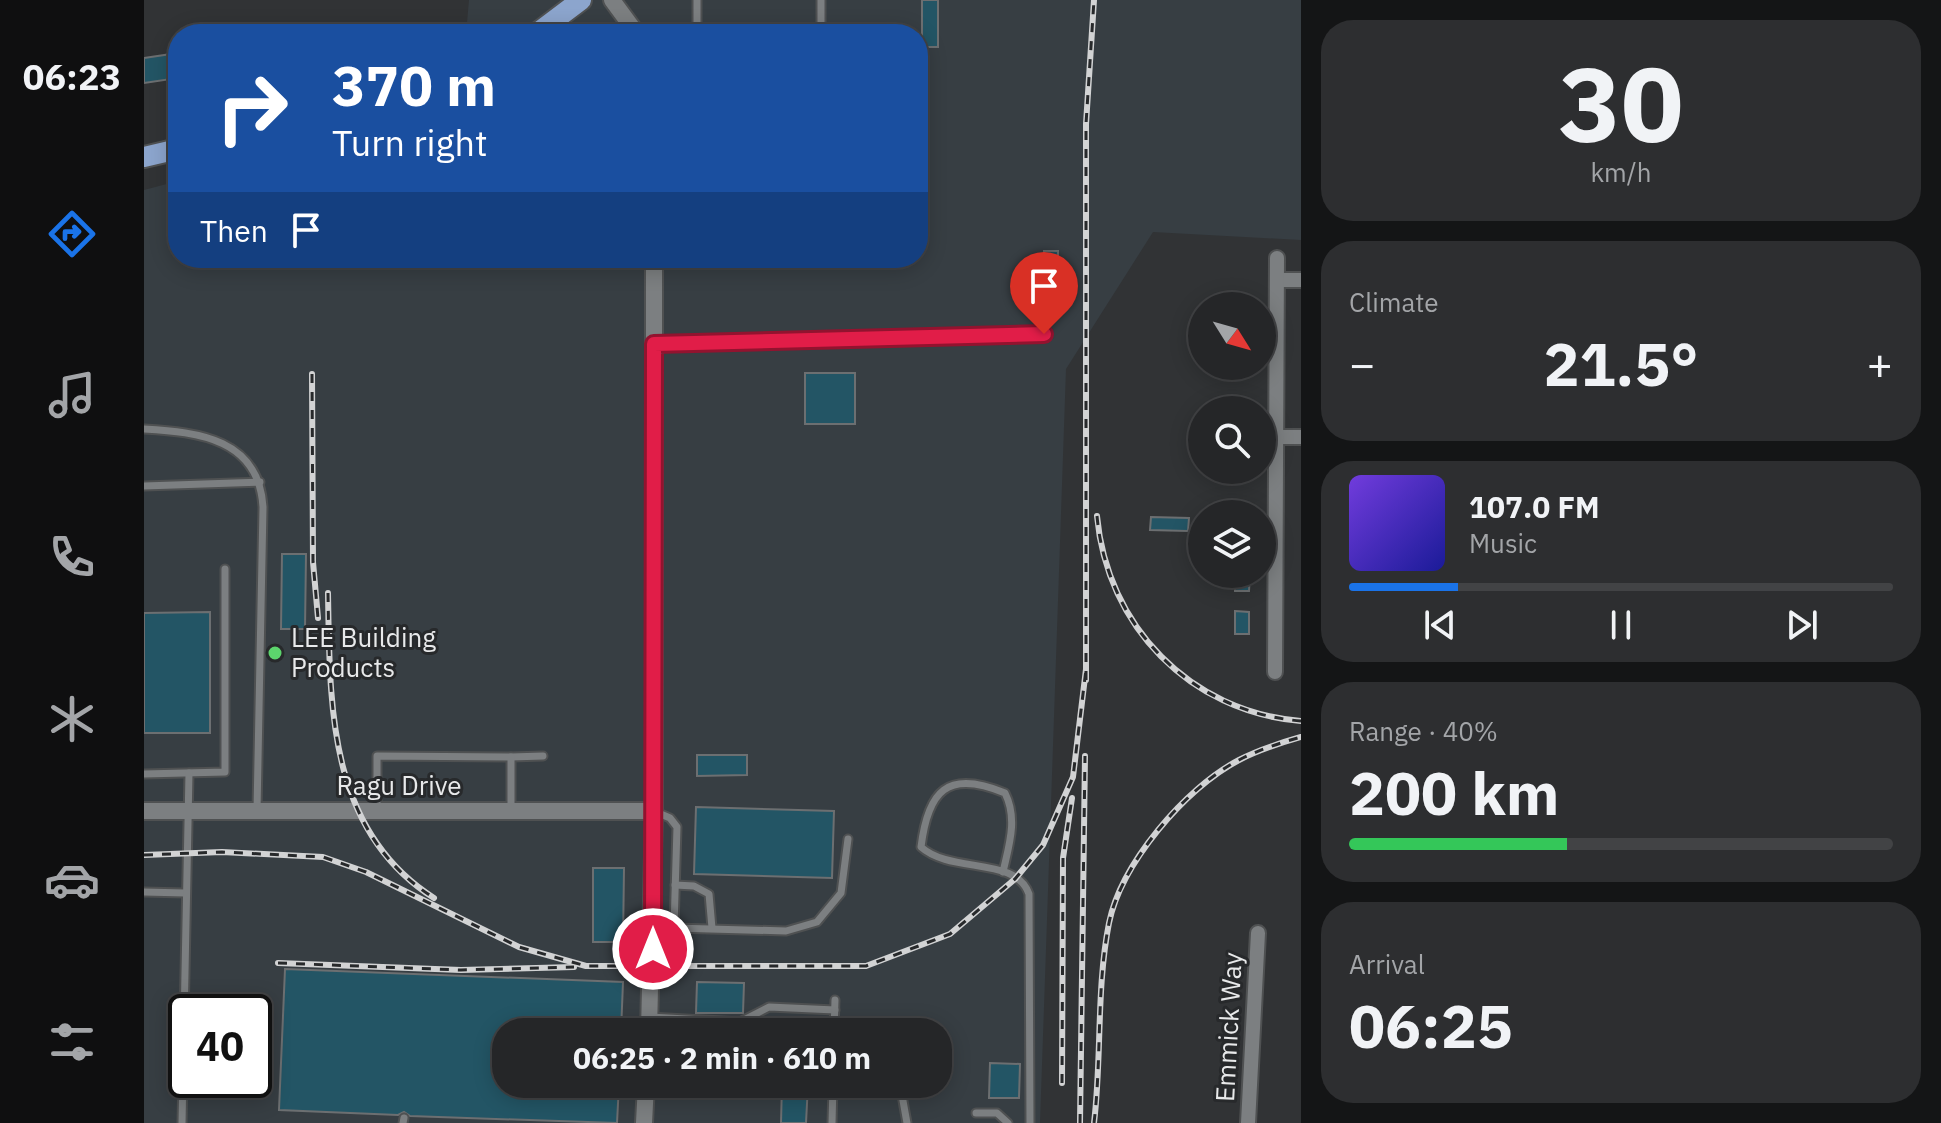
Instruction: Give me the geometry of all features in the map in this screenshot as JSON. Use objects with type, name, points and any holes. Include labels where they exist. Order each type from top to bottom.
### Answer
[{"type":"main road","points":[[549,24],[581,0]]},
{"type":"main road","points":[[144,157],[168,151]]},
{"type":"street","points":[[612,0],[630,24]]},
{"type":"street","points":[[1275,672],[1277,258]]},
{"type":"street","points":[[649,1018],[654,811],[654,268]]},
{"type":"street","points":[[1277,280],[1301,280]]},
{"type":"street","points":[[1277,437],[1301,437]]},
{"type":"street","name":"Ragu Drive","points":[[144,811],[654,811]]},
{"type":"street","name":"Emmick Way","points":[[1248,1123],[1258,933]]},
{"type":"street","points":[[644,1123],[645,1098]]},
{"type":"lane","points":[[697,0],[697,24]]},
{"type":"lane","points":[[821,0],[821,24]]},
{"type":"lane","points":[[654,344],[1044,334]]},
{"type":"lane","points":[[144,429],[195,433],[218,442],[250,463],[260,482],[263,507],[257,810]]},
{"type":"lane","points":[[144,486],[260,482]]},
{"type":"lane","points":[[144,774],[225,772],[225,569]]},
{"type":"lane","points":[[377,810],[377,756],[543,756]]},
{"type":"lane","points":[[511,757],[511,810]]},
{"type":"lane","points":[[182,1123],[189,773]]},
{"type":"lane","points":[[1003,872],[1012,826],[1012,807],[1005,793],[963,783],[944,787],[932,799],[921,847],[940,861],[1014,874],[1026,885],[1029,894],[1030,1123]]},
{"type":"lane","points":[[654,811],[670,818],[677,827],[674,928]]},
{"type":"lane","points":[[653,930],[712,928],[786,931],[817,922],[841,893],[848,839]]},
{"type":"lane","points":[[675,885],[694,886],[709,894],[712,928]]},
{"type":"lane","points":[[144,892],[185,893]]},
{"type":"lane","points":[[835,1000],[835,1018]]},
{"type":"lane","points":[[748,1018],[769,1007],[835,1010]]},
{"type":"lane","points":[[832,1123],[833,1098]]},
{"type":"lane","points":[[903,1098],[907,1123]]},
{"type":"lane","points":[[976,1113],[997,1113],[1008,1123]]},
{"type":"shaded area","points":[[469,0],[1301,0],[1301,240],[1153,232],[1066,369],[1040,1123],[144,1123],[144,190],[168,184],[168,268],[928,268],[928,24],[467,24]]},
{"type":"building","points":[[922,0],[938,0],[938,47],[928,47],[928,24],[922,24]]},
{"type":"building","points":[[168,54],[168,79],[144,83],[144,58]]},
{"type":"building","points":[[1044,251],[1058,251],[1058,271],[1044,271]]},
{"type":"building","points":[[805,373],[855,373],[855,424],[805,424]]},
{"type":"building","points":[[1151,517],[1188,518],[1188,531],[1150,530]]},
{"type":"building","points":[[282,554],[306,554],[305,629],[281,629]]},
{"type":"building","points":[[1235,588],[1249,588],[1249,591],[1235,591]]},
{"type":"building","points":[[1235,611],[1249,612],[1249,634],[1235,634]]},
{"type":"building","points":[[210,612],[210,733],[144,733],[144,613]]},
{"type":"building","points":[[697,755],[747,755],[747,775],[697,776]]},
{"type":"building","points":[[696,807],[834,811],[832,878],[694,874]]},
{"type":"building","points":[[593,868],[624,868],[623,942],[593,942]]},
{"type":"building","points":[[285,969],[623,982],[622,1018],[492,1018],[492,1098],[618,1098],[617,1123],[410,1116],[404,1112],[398,1115],[279,1110]]},
{"type":"building","points":[[697,982],[744,983],[743,1013],[696,1013]]},
{"type":"building","points":[[990,1063],[1020,1064],[1019,1098],[989,1098]]},
{"type":"building","points":[[782,1098],[807,1098],[806,1123],[781,1123]]},
{"type":"railway","points":[[1086,680],[1086,124],[1094,0]]},
{"type":"railway","points":[[312,374],[313,562],[318,618]]},
{"type":"railway","points":[[1097,516],[1104,556],[1117,593],[1137,627],[1161,656],[1190,681],[1224,701],[1261,714],[1301,721]]},
{"type":"railway","points":[[328,593],[334,720],[354,801],[373,837],[399,870],[434,898]]},
{"type":"railway","points":[[144,855],[222,852],[323,857],[366,872],[519,947],[586,966],[866,966],[950,934],[1015,879],[1043,845],[1073,777],[1086,669]]},
{"type":"railway","points":[[1094,1123],[1105,948],[1116,900],[1127,877],[1158,830],[1198,789],[1239,760],[1301,737]]},
{"type":"railway","points":[[1080,1123],[1085,756]]},
{"type":"railway","points":[[1062,1083],[1063,858],[1072,798]]},
{"type":"railway","points":[[278,963],[461,970],[574,967]]},
{"type":"place","name":"LEE Building Products","points":[[275,653]]},
{"type":"route","points":[[653,949],[654,344],[1044,334]]}]
